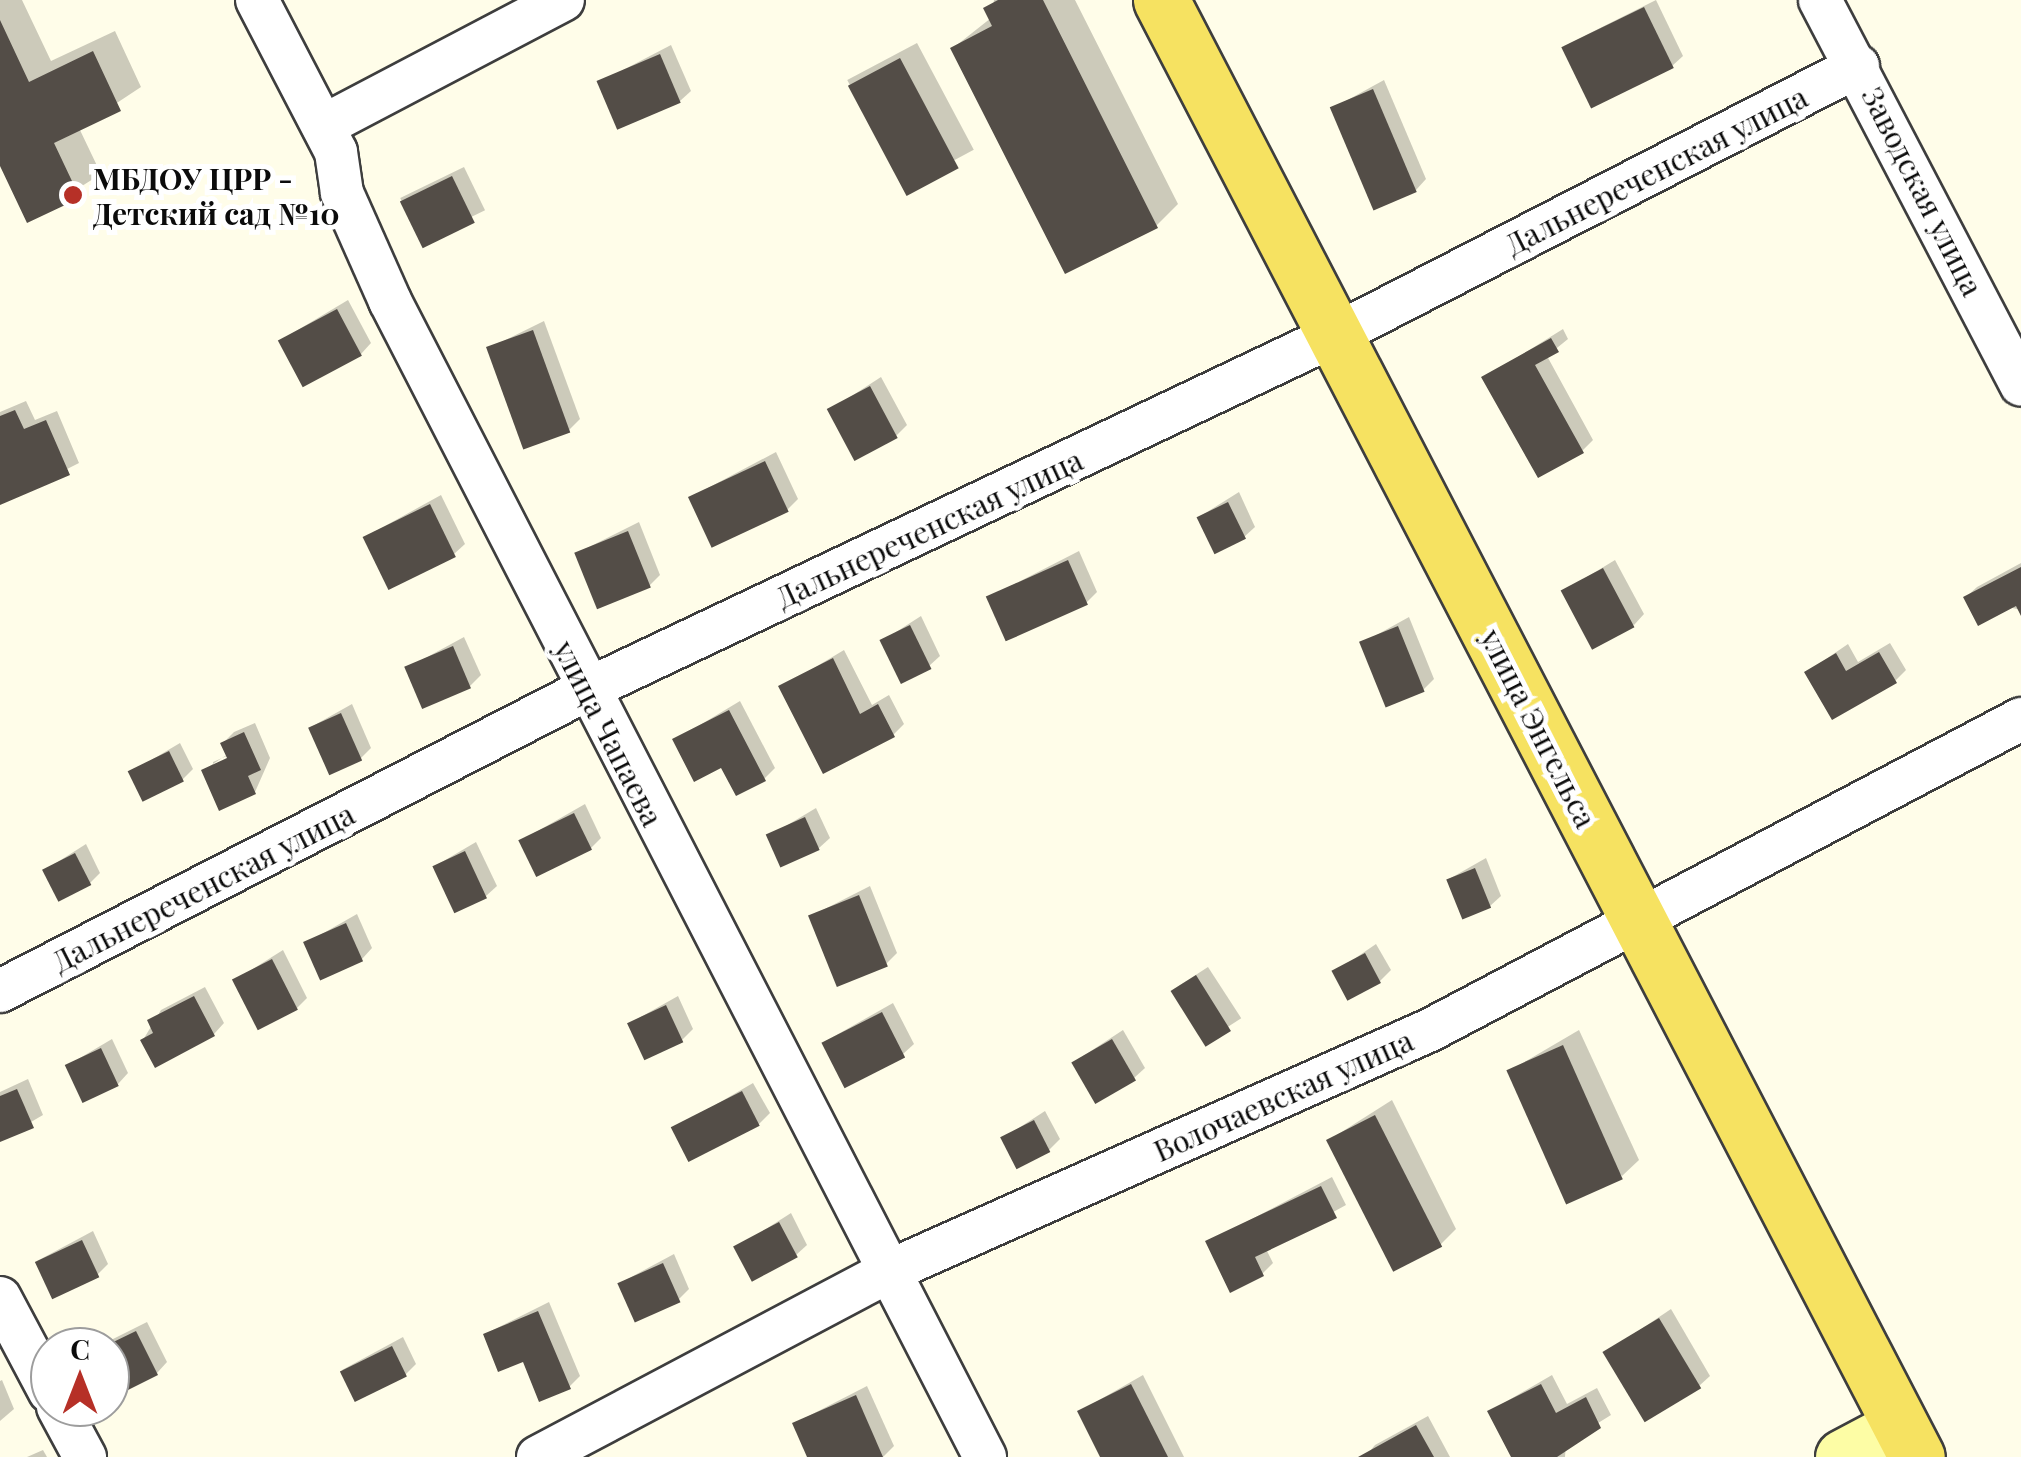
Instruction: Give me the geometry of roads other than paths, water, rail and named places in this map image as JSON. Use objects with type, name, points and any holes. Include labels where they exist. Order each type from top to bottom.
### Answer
[{"type":"main road","name":"улица Энгельса","points":[[1161,0],[1908,1442]]},
{"type":"main road","points":[[1842,1457],[1908,1442]]},
{"type":"street","name":"улица Чапаева","points":[[258,0],[322,126],[390,301],[586,690],[984,1457]]},
{"type":"street","points":[[322,126],[563,0]]},
{"type":"street","name":"Заводская улица","points":[[1820,0],[1858,66],[2021,385]]},
{"type":"street","name":"Дальнереченская улица","points":[[0,991],[586,690],[1337,334],[1858,66]]},
{"type":"street","name":"Волочаевская улица","points":[[538,1457],[886,1273],[1430,1030],[2021,718]]},
{"type":"street","points":[[0,1298],[30,1354]]},
{"type":"street","points":[[69,1427],[85,1457]]},
{"type":"place","name":"МБДОУ ЦРР - Детский сад №10","points":[[73,195]]}]
